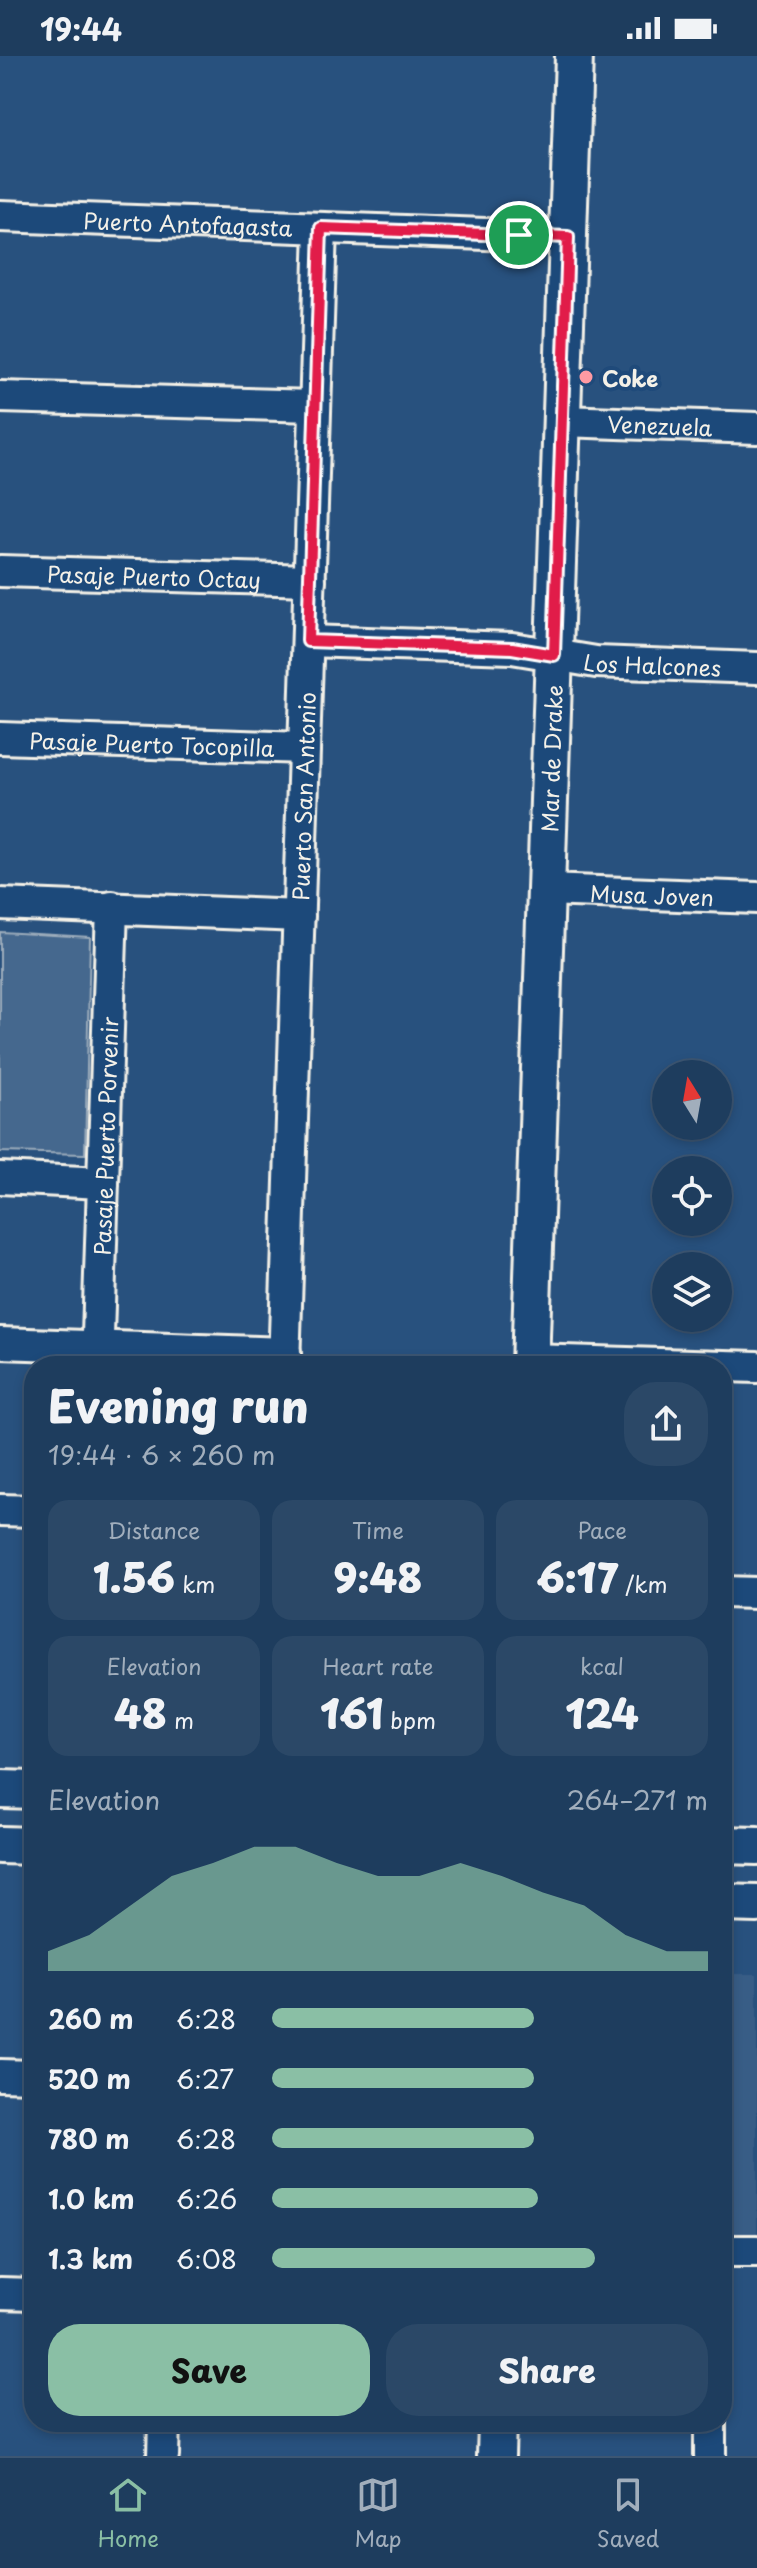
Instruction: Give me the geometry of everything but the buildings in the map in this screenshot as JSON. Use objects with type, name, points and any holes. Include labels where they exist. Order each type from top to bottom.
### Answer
[{"type":"street","name":"Mar de Drake","points":[[530,1356],[574,56]]},
{"type":"street","name":"Puerto Antofagasta","points":[[0,216],[568,237]]},
{"type":"street","name":"Puerto San Antonio","points":[[285,1356],[321,228]]},
{"type":"street","points":[[0,397],[315,406]]},
{"type":"street","name":"Venezuela","points":[[562,421],[757,428]]},
{"type":"street","name":"Pasaje Puerto Octay","points":[[0,571],[310,580]]},
{"type":"street","name":"Los Halcones","points":[[308,641],[512,648],[596,662],[757,668]]},
{"type":"street","name":"Pasaje Puerto Tocopilla","points":[[0,738],[304,748]]},
{"type":"street","name":"Musa Joven","points":[[546,890],[757,898]]},
{"type":"street","points":[[0,904],[299,916]]},
{"type":"street","name":"Pasaje Puerto Porvenir","points":[[97,1356],[112,907]]},
{"type":"street","points":[[0,1178],[103,1183]]},
{"type":"street","points":[[0,1343],[97,1356]]},
{"type":"street","points":[[732,1367],[757,1367]]},
{"type":"street","points":[[0,1510],[24,1511]]},
{"type":"street","points":[[732,1592],[757,1593]]},
{"type":"street","points":[[0,1789],[24,1790]]},
{"type":"street","points":[[0,1845],[24,1846]]},
{"type":"street","points":[[732,1845],[757,1846]]},
{"type":"street","points":[[732,1903],[757,1904]]},
{"type":"street","points":[[0,2075],[24,2076]]},
{"type":"street","points":[[732,2251],[757,2251]]},
{"type":"street","points":[[0,2293],[24,2294]]},
{"type":"street","points":[[163,2456],[164,2432]]},
{"type":"street","points":[[496,2456],[497,2432]]},
{"type":"street","points":[[710,2432],[710,2456]]},
{"type":"shaded area","points":[[0,932],[90,937],[85,1154],[0,1152]]},
{"type":"shaded area","points":[[732,1974],[757,1974],[757,2242],[732,2241]]},
{"type":"place","name":"Coke","points":[[586,377]]},
{"type":"route","points":[[321,228],[519,235],[568,237],[554,655],[512,648],[308,641],[321,228]]}]
